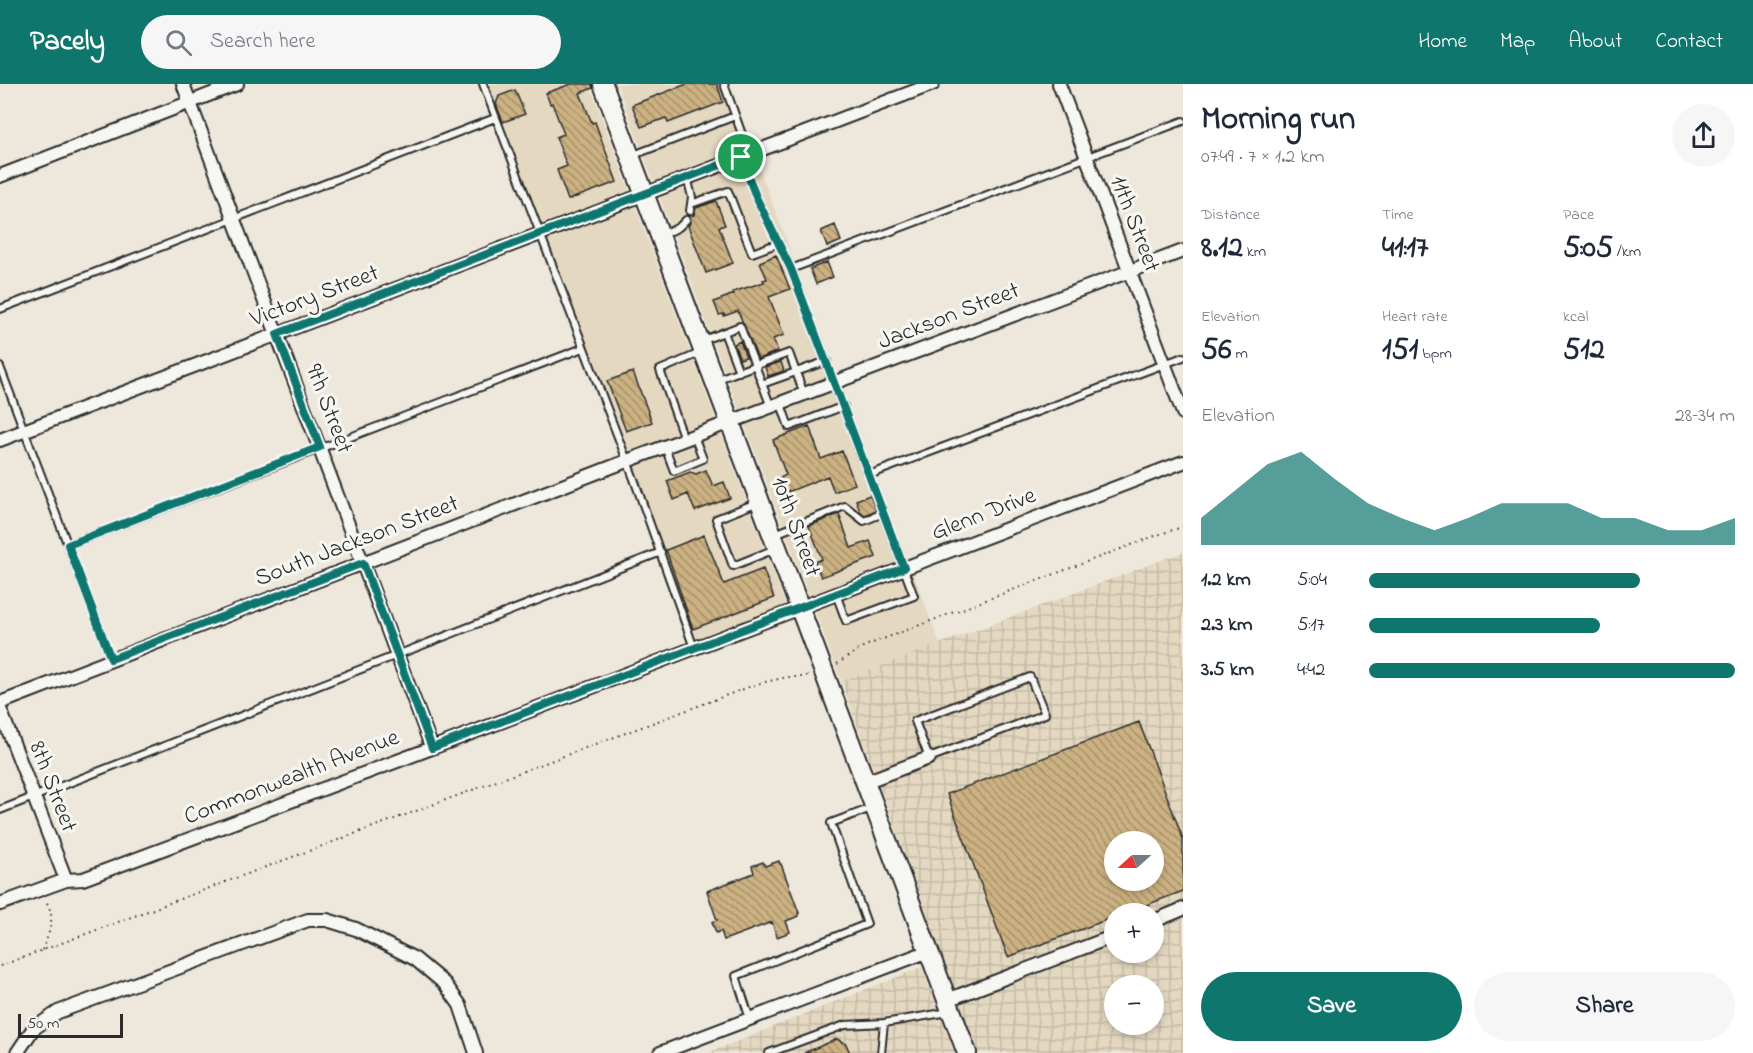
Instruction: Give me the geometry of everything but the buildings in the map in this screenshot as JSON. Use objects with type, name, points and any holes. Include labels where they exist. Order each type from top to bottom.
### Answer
[{"type":"street","name":"9th Street","points":[[183,84],[432,748]]},
{"type":"street","points":[[0,176],[237,84]]},
{"type":"street","name":"10th Street","points":[[603,84],[967,1053]]},
{"type":"street","name":"Victory Street","points":[[0,440],[933,84]]},
{"type":"street","name":"11th Street","points":[[1059,84],[1183,413]]},
{"type":"street","name":"Jackson Street","points":[[730,422],[1183,251]]},
{"type":"street","name":"South Jackson Street","points":[[0,703],[730,422]]},
{"type":"street","name":"Glenn Drive","points":[[800,608],[1183,462]]},
{"type":"street","name":"Commonwealth Avenue","points":[[0,904],[66,880],[83,879],[800,608]]},
{"type":"street","name":"8th Street","points":[[0,709],[66,880]]},
{"type":"street","points":[[865,782],[929,758]]},
{"type":"street","points":[[1164,917],[1183,909]]},
{"type":"street","points":[[17,1053],[33,1029],[58,1012],[308,920],[327,920],[356,929],[415,958],[445,984],[460,1005],[476,1053]]},
{"type":"street","points":[[949,1006],[1104,940]]},
{"type":"street","points":[[660,1053],[929,951]]},
{"type":"lane","points":[[483,84],[661,552],[694,649]]},
{"type":"lane","points":[[724,84],[735,116],[756,197],[791,269],[914,597],[846,621],[836,594]]},
{"type":"lane","points":[[631,156],[735,116]]},
{"type":"lane","points":[[0,309],[495,118]]},
{"type":"lane","points":[[791,269],[1183,121]]},
{"type":"lane","points":[[687,177],[692,195],[690,207],[728,191],[752,253],[779,243]]},
{"type":"lane","points":[[660,236],[679,227],[686,220]]},
{"type":"lane","points":[[665,447],[674,471],[703,459],[689,437],[660,370],[724,332],[740,326],[762,384],[789,427],[843,406]]},
{"type":"lane","points":[[724,332],[739,372]]},
{"type":"lane","points":[[68,545],[583,348]]},
{"type":"lane","points":[[714,381],[789,353],[804,394]]},
{"type":"lane","points":[[869,475],[1183,357]]},
{"type":"lane","points":[[762,384],[827,361]]},
{"type":"lane","points":[[0,367],[111,659]]},
{"type":"lane","points":[[760,501],[716,519],[733,566],[845,506],[864,521],[883,513]]},
{"type":"lane","points":[[0,810],[661,552]]},
{"type":"lane","points":[[1030,677],[1045,714],[929,758],[915,721],[1030,677]]},
{"type":"lane","points":[[750,1019],[736,976],[867,924],[831,823],[874,807]]},
{"type":"lane","points":[[770,1053],[845,1025],[884,1023],[949,1006]]},
{"type":"lane","points":[[882,1053],[884,1023]]},
{"type":"path","points":[[836,665],[875,642],[1183,527]]},
{"type":"path","points":[[0,966],[758,684],[787,677],[811,675]]},
{"type":"path","points":[[38,891],[50,906],[52,921],[42,950]]},
{"type":"shaded area","points":[[480,84],[589,84],[792,621],[696,656]]},
{"type":"shaded area","points":[[617,84],[727,84],[940,644],[841,681]]},
{"type":"shaded area","points":[[1183,552],[1183,1053],[978,1053],[841,681]]},
{"type":"shaded area","points":[[922,967],[955,1053],[708,1053]]},
{"type":"route","points":[[741,157],[756,197],[791,269],[904,568],[432,748],[363,563],[111,659],[68,545],[320,447],[277,334],[741,157]]}]
